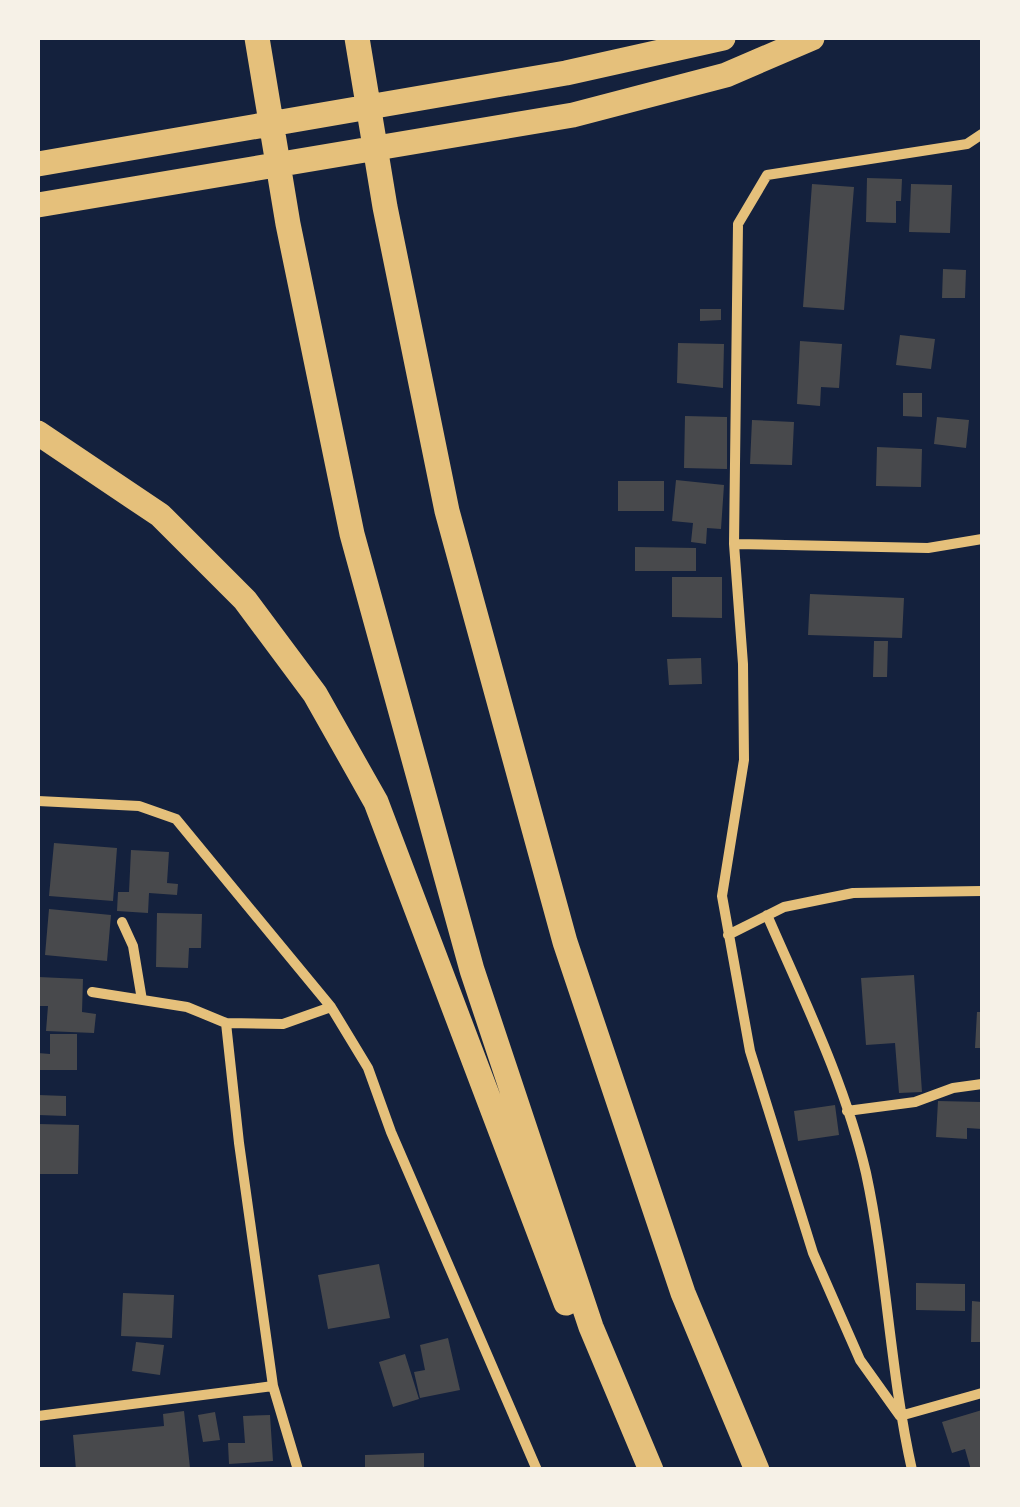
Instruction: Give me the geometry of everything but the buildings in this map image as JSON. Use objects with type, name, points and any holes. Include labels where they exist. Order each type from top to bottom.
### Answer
[{"type":"highway","points":[[357,38],[385,207],[448,511],[565,942],[683,1293],[757,1470]]},
{"type":"highway","points":[[38,164],[566,73],[724,38]]},
{"type":"highway","points":[[38,205],[573,115],[726,76],[812,38]]},
{"type":"highway","points":[[258,41],[288,224],[352,534],[472,970],[591,1328],[651,1470]]},
{"type":"highway","points":[[38,433],[160,515],[245,600],[315,694],[376,802],[580,1339],[641,1470]]},
{"type":"street","points":[[900,1416],[860,1360],[814,1253],[750,1051],[722,896],[744,760],[743,664],[734,544],[738,224],[767,175],[967,144],[982,134]]},
{"type":"street","points":[[734,544],[928,548],[982,539]]},
{"type":"street","points":[[38,800],[140,806],[176,818],[331,1006],[368,1068],[391,1132],[537,1470]]},
{"type":"street","points":[[728,936],[784,907],[853,893],[982,891]]},
{"type":"street","points":[[767,915],[833,1065],[866,1173],[900,1416],[912,1470]]},
{"type":"street","points":[[122,922],[133,946],[142,1000]]},
{"type":"street","points":[[92,992],[187,1007],[226,1022],[283,1024],[331,1006]]},
{"type":"street","points":[[226,1022],[273,1386],[298,1470]]},
{"type":"street","points":[[847,1111],[916,1102],[953,1088],[982,1084]]},
{"type":"street","points":[[38,1416],[273,1386]]},
{"type":"street","points":[[900,1416],[982,1394]]}]
